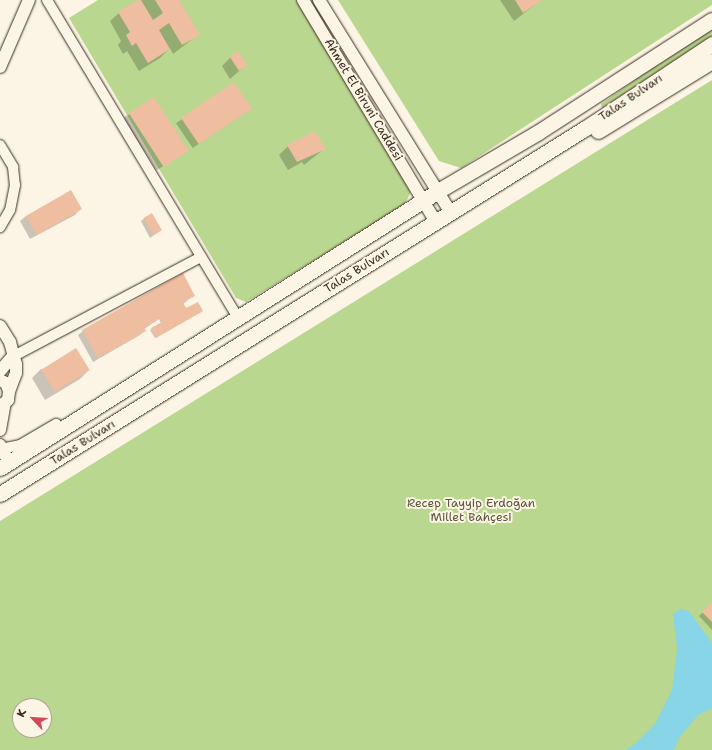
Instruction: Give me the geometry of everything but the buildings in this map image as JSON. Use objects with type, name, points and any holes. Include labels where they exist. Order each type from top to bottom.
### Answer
[{"type":"main road","name":"Talas Bulvarı","points":[[4,465],[423,200],[537,132],[712,20]]},
{"type":"main road","name":"Talas Bulvarı","points":[[0,494],[451,213],[712,44]]},
{"type":"main road","points":[[0,504],[712,61]]},
{"type":"street","points":[[0,67],[29,0]]},
{"type":"street","points":[[47,0],[238,318]]},
{"type":"street","name":"Ahmet El Biruni Caddesi","points":[[303,0],[436,222]]},
{"type":"street","name":"Ahmet El Biruni Caddesi","points":[[319,0],[451,213]]},
{"type":"street","points":[[0,145],[13,167],[15,185],[10,210],[0,226]]},
{"type":"street","points":[[0,371],[12,357],[201,257]]},
{"type":"street","points":[[0,326],[10,342],[12,357],[16,361],[16,373],[10,391],[2,405],[0,430]]},
{"type":"street","points":[[0,380],[6,384],[10,391]]},
{"type":"street","points":[[4,465],[0,447],[20,445],[120,391]]},
{"type":"green space","points":[[98,0],[307,0],[412,189],[403,206],[246,302],[236,298],[69,18]]},
{"type":"green space","points":[[338,0],[712,0],[712,5],[461,168],[439,161]]},
{"type":"green space","points":[[712,25],[712,37],[602,108],[601,104]]},
{"type":"green space","name":"Recep Tayyip Erdoğan Millet Bahçesi","points":[[712,80],[712,750],[0,750],[0,521]]},
{"type":"water","points":[[680,609],[689,611],[712,643],[712,708],[698,715],[679,738],[674,750],[625,750],[635,744],[655,724],[672,690],[677,649],[673,614]]}]
